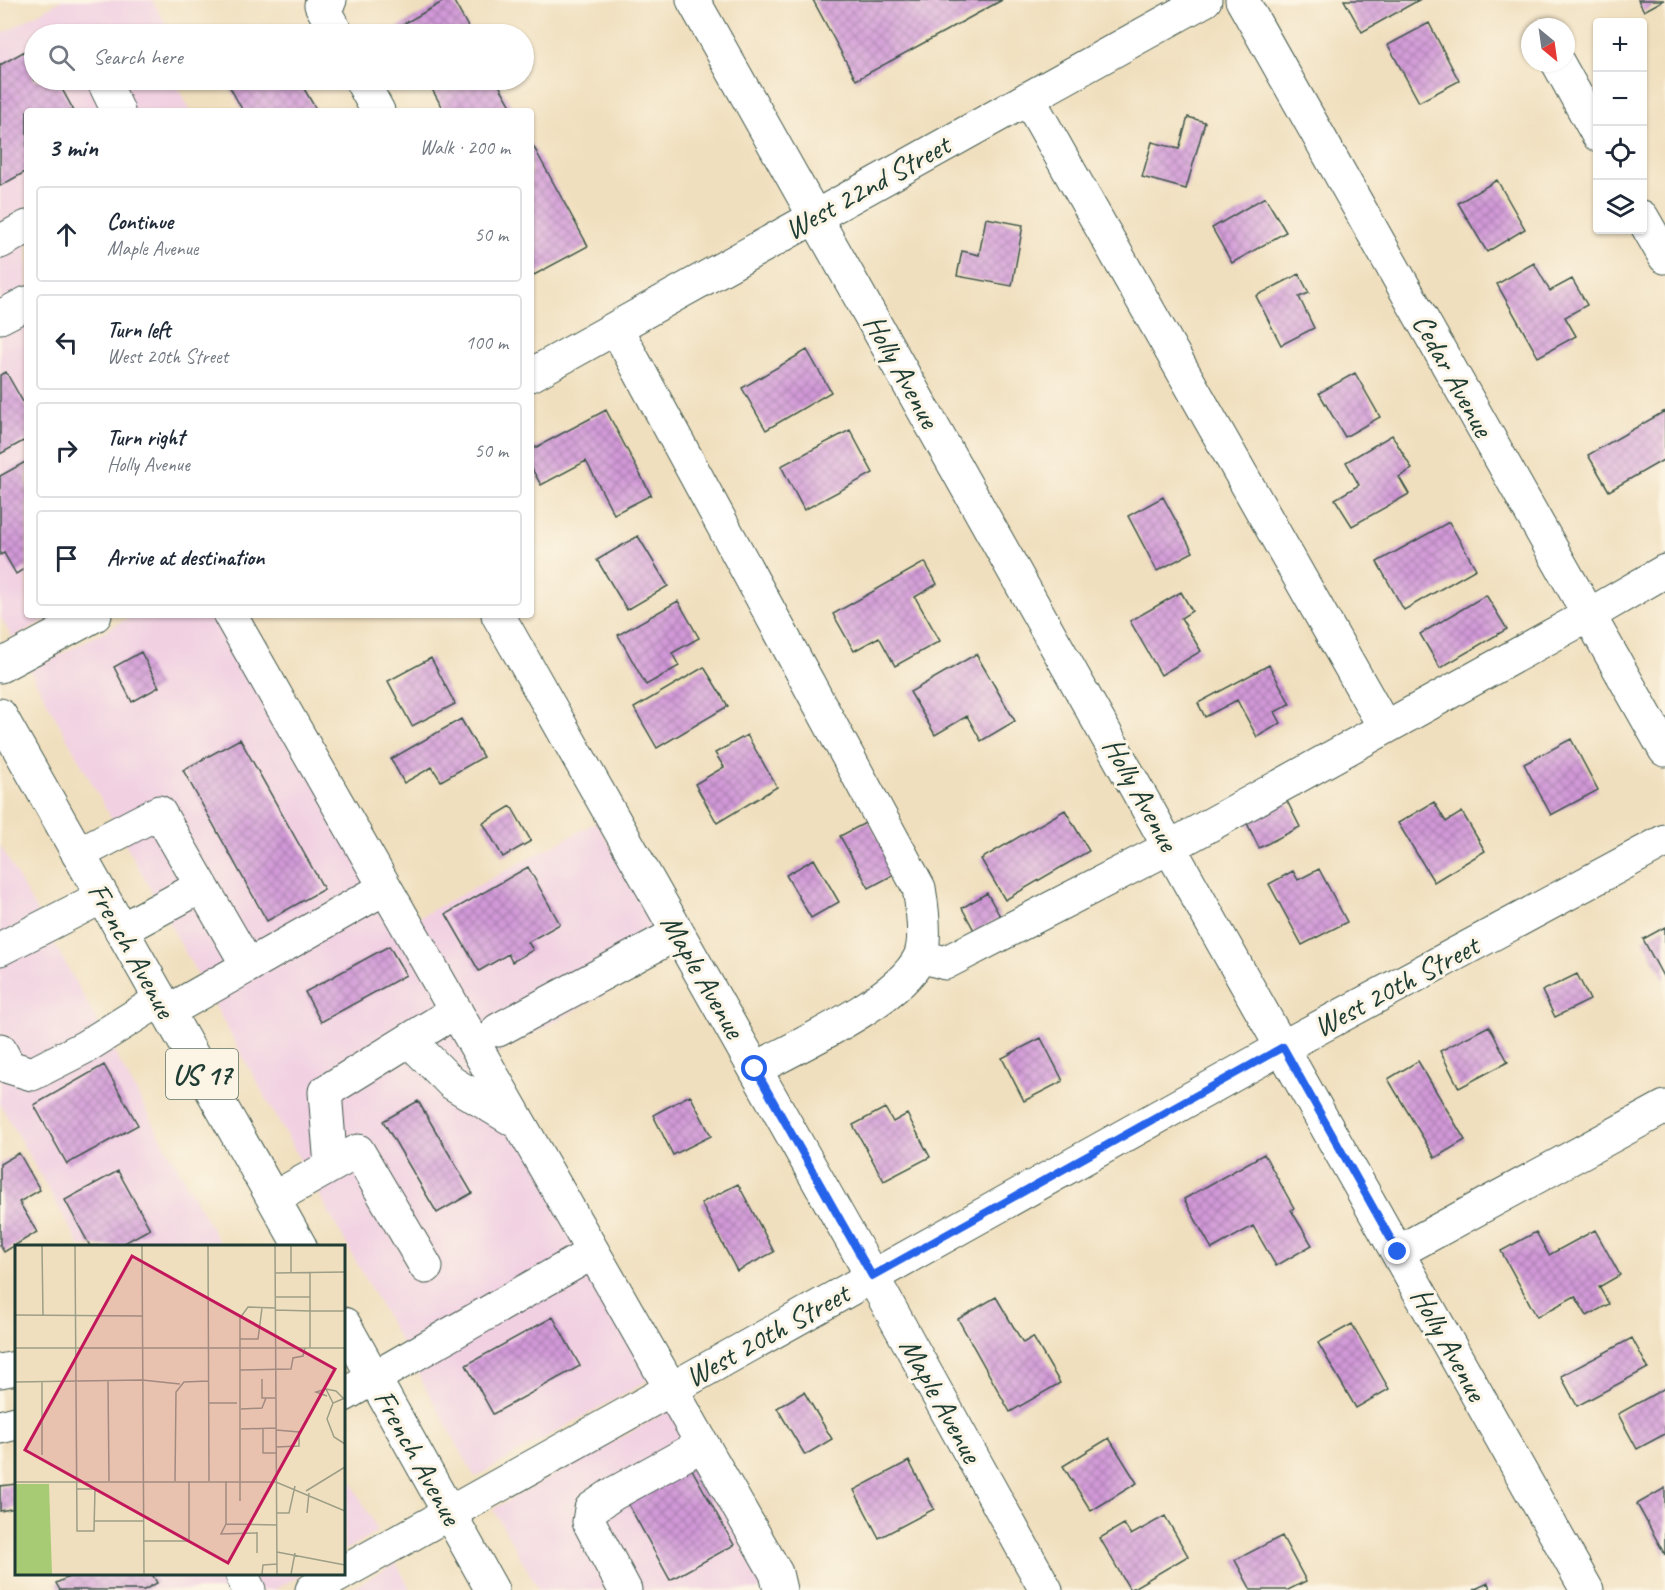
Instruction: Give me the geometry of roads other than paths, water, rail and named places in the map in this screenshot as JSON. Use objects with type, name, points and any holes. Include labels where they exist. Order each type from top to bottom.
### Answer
[{"type":"street","points":[[330,0],[321,5],[331,24]]},
{"type":"street","name":"Holly Avenue","points":[[693,0],[1587,1590]]},
{"type":"street","name":"West 22nd Street","points":[[534,373],[1205,0]]},
{"type":"street","name":"Cedar Avenue","points":[[1242,0],[1665,750]]},
{"type":"street","points":[[1563,72],[1593,126]]},
{"type":"street","points":[[108,90],[117,108]]},
{"type":"street","points":[[366,90],[376,108]]},
{"type":"street","points":[[1028,98],[1384,728]]},
{"type":"street","points":[[1647,226],[1665,257]]},
{"type":"street","points":[[0,242],[24,229]]},
{"type":"street","points":[[0,317],[24,305]]},
{"type":"street","points":[[616,327],[919,888],[924,918],[921,956],[904,979],[868,1007],[755,1069]]},
{"type":"street","points":[[921,956],[945,963],[1170,847],[1665,571]]},
{"type":"street","points":[[0,666],[89,618]]},
{"type":"street","points":[[232,618],[776,1573],[780,1590]]},
{"type":"street","name":"Maple Avenue","points":[[500,618],[872,1276],[1046,1590]]},
{"type":"street","name":"French Avenue","points":[[0,715],[299,1245]]},
{"type":"street","points":[[78,854],[159,812],[248,966]]},
{"type":"street","name":"West 20th Street","points":[[345,1571],[1283,1047],[1665,841]]},
{"type":"street","points":[[121,930],[202,886]]},
{"type":"street","points":[[0,1050],[9,1067],[32,1074],[163,1006],[248,966],[385,888]]},
{"type":"street","points":[[0,950],[102,897]]},
{"type":"street","points":[[498,1030],[678,933]]},
{"type":"street","points":[[331,1166],[326,1092],[456,1011]]},
{"type":"street","points":[[409,1040],[452,1083],[519,1122]]},
{"type":"street","points":[[1398,1252],[1665,1107]]},
{"type":"street","points":[[274,1198],[358,1151],[426,1267]]},
{"type":"street","points":[[345,1394],[592,1253]]},
{"type":"street","name":"French Avenue","points":[[345,1326],[492,1590]]},
{"type":"street","points":[[0,1371],[15,1368]]},
{"type":"street","points":[[0,1427],[15,1423]]},
{"type":"street","points":[[626,1590],[589,1522],[591,1509],[613,1494],[702,1445]]},
{"type":"street","points":[[243,1575],[249,1590]]},
{"type":"street","name":"West 20th Street","points":[[312,1590],[338,1575]]}]
